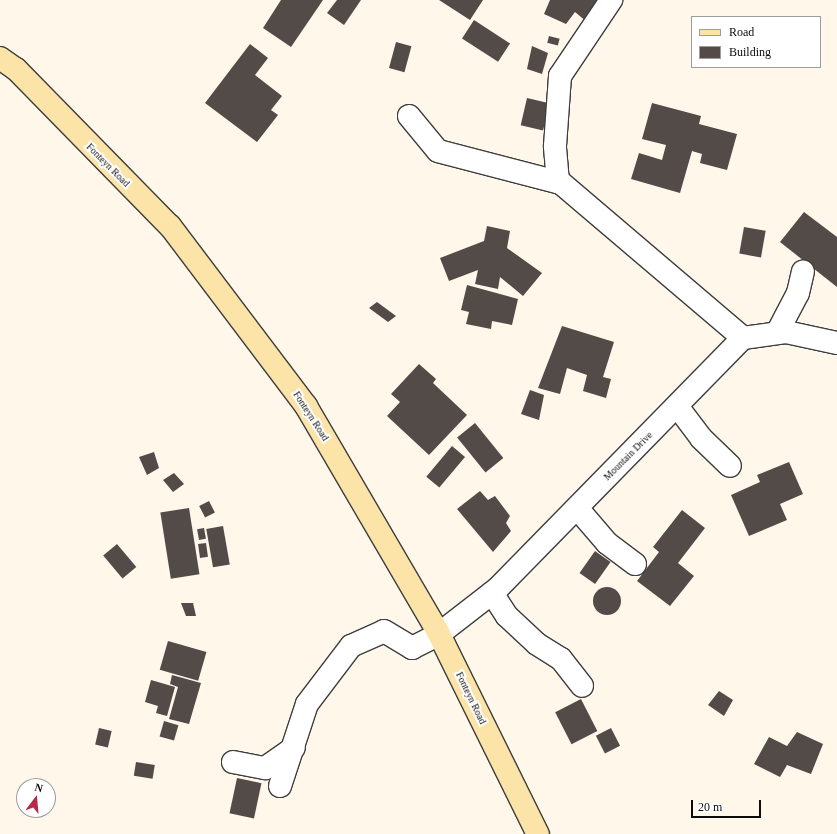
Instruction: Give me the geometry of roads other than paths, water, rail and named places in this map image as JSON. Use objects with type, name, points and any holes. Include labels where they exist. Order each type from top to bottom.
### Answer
[{"type":"street","points":[[558,182],[555,146],[560,76],[611,0]]},
{"type":"street","name":"Fonteyn Road","points":[[0,58],[16,69],[170,226],[306,406],[439,634],[538,834]]},
{"type":"street","points":[[409,116],[438,151],[558,182],[744,338],[777,334],[837,343]]},
{"type":"street","points":[[777,334],[798,293],[803,272]]},
{"type":"street","name":"Mountain Drive","points":[[294,748],[307,704],[351,646],[384,631],[412,648],[439,634],[492,593],[744,338]]},
{"type":"street","points":[[677,406],[700,438],[730,466]]},
{"type":"street","points":[[577,508],[607,543],[634,564]]},
{"type":"street","points":[[492,593],[507,616],[537,644],[561,659],[582,686]]},
{"type":"street","points":[[233,762],[265,768],[294,748]]},
{"type":"street","points":[[280,786],[294,748]]}]
